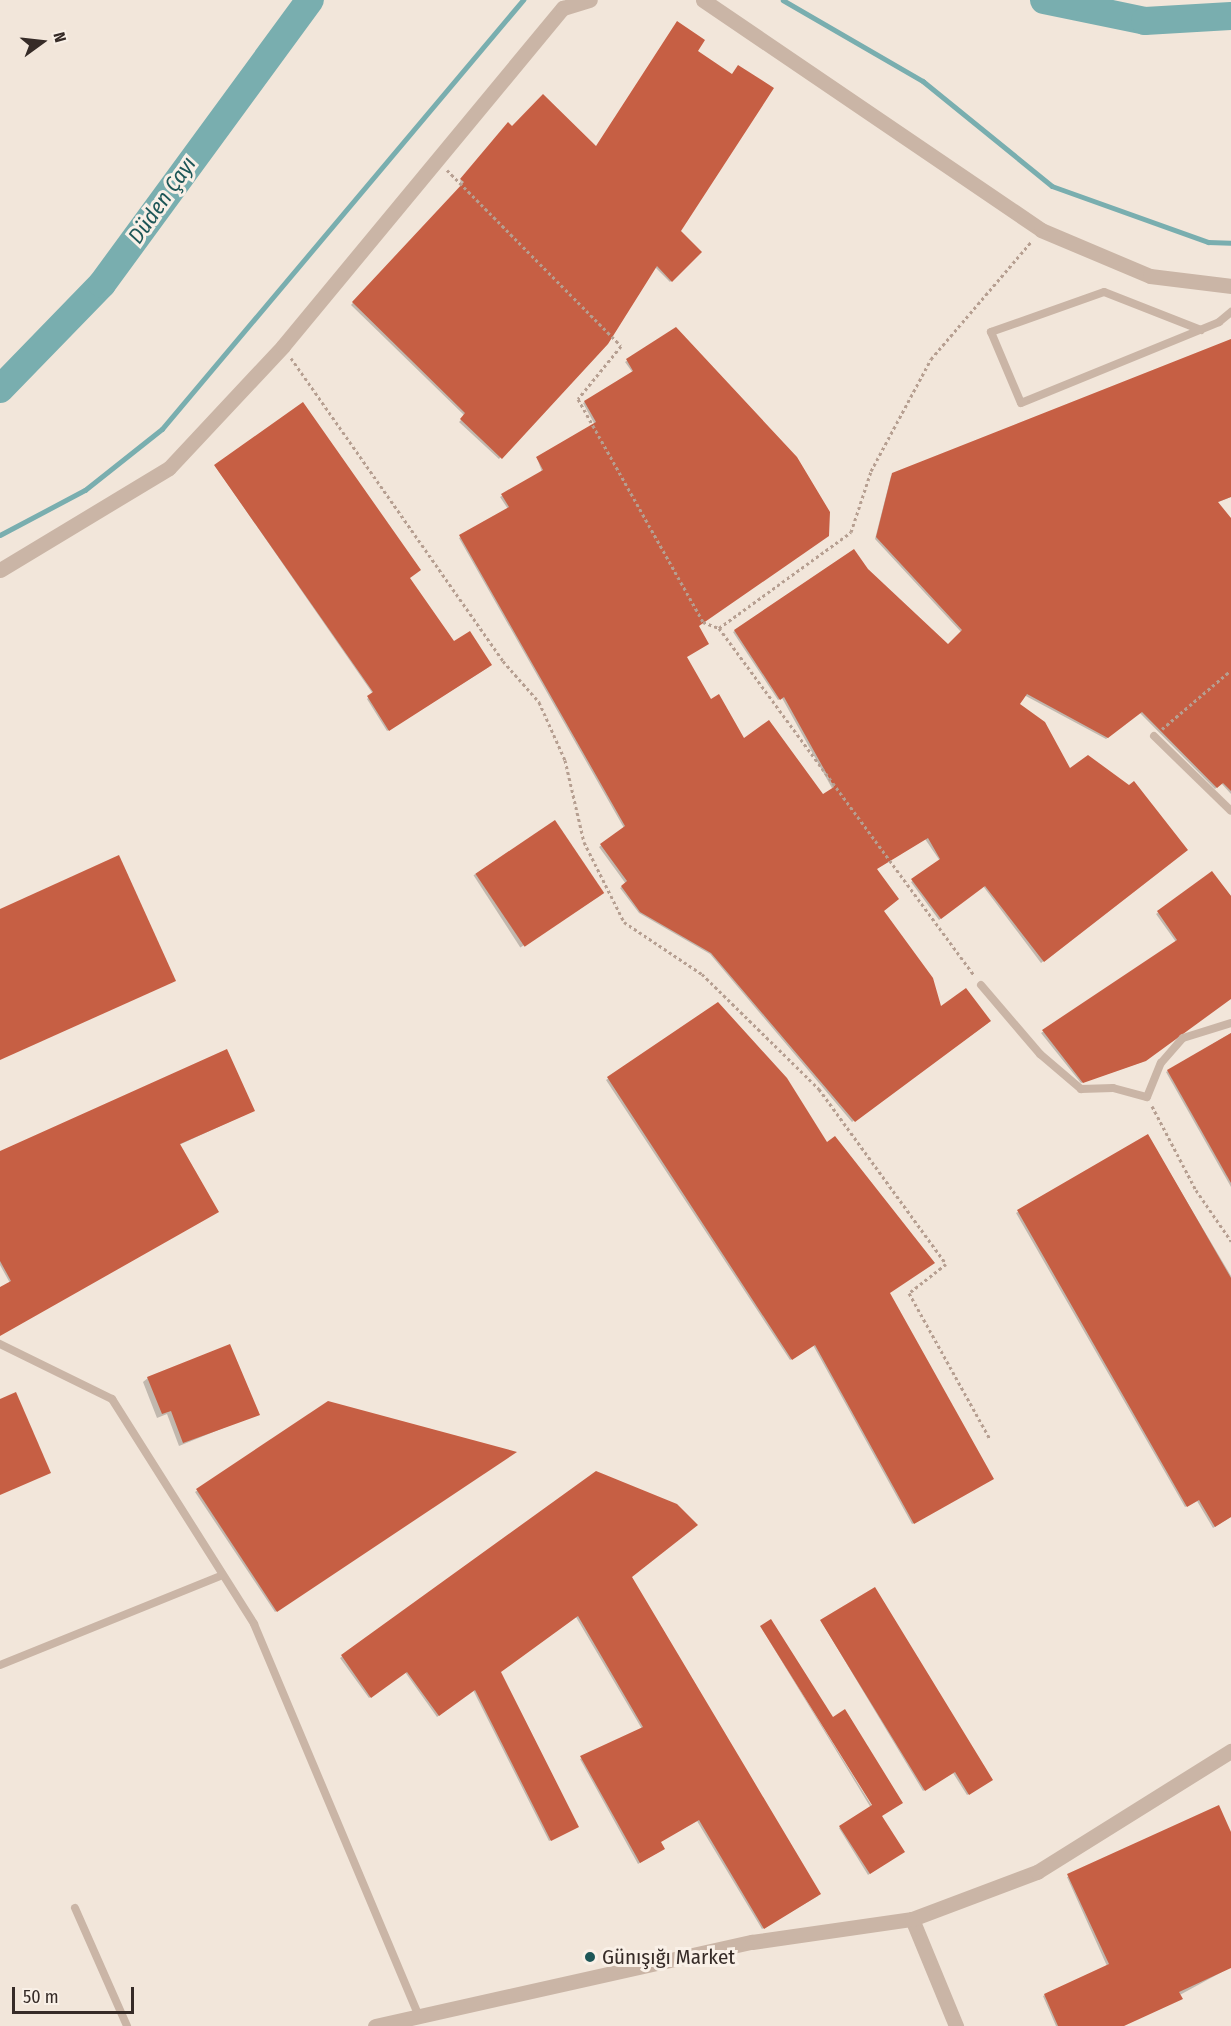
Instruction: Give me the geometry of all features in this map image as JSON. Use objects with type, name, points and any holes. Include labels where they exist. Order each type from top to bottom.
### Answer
[{"type":"street","points":[[0,570],[169,468],[283,346],[435,158],[562,8],[590,0]]},
{"type":"street","points":[[703,0],[1041,230],[1150,276],[1231,286]]},
{"type":"street","points":[[375,2026],[422,2020],[752,1942],[912,1919],[1037,1872],[1231,1751]]},
{"type":"street","points":[[912,1919],[956,2026]]},
{"type":"lane","points":[[1201,330],[1104,292],[991,332],[1021,403],[1201,330],[1231,312]]},
{"type":"lane","points":[[1154,736],[1231,811]]},
{"type":"lane","points":[[981,985],[1040,1054],[1081,1089],[1113,1088],[1147,1097],[1161,1063],[1183,1038],[1231,1023]]},
{"type":"lane","points":[[0,1344],[112,1400],[254,1624],[422,2020]]},
{"type":"lane","points":[[0,1665],[223,1575]]},
{"type":"lane","points":[[75,1908],[127,2026]]},
{"type":"path","points":[[435,158],[621,346],[578,399],[704,622],[719,628],[981,985]]},
{"type":"path","points":[[719,628],[851,532],[871,471],[931,359],[1041,230]]},
{"type":"path","points":[[283,346],[503,661],[539,702],[565,760],[584,842],[624,922],[702,974],[819,1089],[946,1264],[909,1293],[990,1439]]},
{"type":"path","points":[[1154,736],[1229,672]]},
{"type":"path","points":[[1147,1097],[1196,1190],[1231,1241]]},
{"type":"building","points":[[677,21],[705,40],[698,51],[732,74],[738,65],[774,88],[681,231],[702,252],[672,282],[657,266],[608,344],[502,459],[460,419],[465,413],[352,302],[464,182],[460,179],[508,122],[512,126],[543,94],[596,146]]},
{"type":"building","points":[[676,327],[797,457],[830,512],[829,536],[699,626],[709,644],[687,657],[711,699],[719,694],[744,738],[769,720],[823,794],[834,787],[784,697],[780,700],[734,630],[854,549],[868,569],[948,644],[962,630],[876,537],[892,473],[1231,339],[1231,497],[1218,502],[1231,518],[1231,791],[1223,783],[1217,788],[1142,712],[1108,738],[1027,694],[1020,704],[1045,722],[1070,768],[1088,755],[1129,785],[1134,781],[1188,850],[1044,962],[985,886],[941,919],[911,879],[940,859],[928,838],[877,869],[899,899],[884,911],[933,978],[941,1006],[966,988],[991,1021],[855,1122],[711,953],[640,912],[621,886],[627,881],[600,844],[625,826],[459,535],[509,507],[501,494],[543,470],[536,457],[596,422],[584,401],[633,371],[626,359]]},
{"type":"building","points":[[303,402],[421,570],[410,578],[454,641],[470,631],[492,665],[389,731],[367,696],[373,692],[214,465]]},
{"type":"building","points":[[555,820],[604,893],[525,947],[475,874]]},
{"type":"building","points":[[119,855],[176,981],[0,1060],[0,909]]},
{"type":"building","points":[[1212,871],[1231,896],[1231,999],[1146,1061],[1083,1083],[1042,1030],[1177,940],[1157,911]]},
{"type":"building","points":[[718,1002],[787,1078],[827,1142],[835,1136],[935,1263],[890,1293],[994,1479],[914,1524],[815,1345],[792,1360],[607,1077]]},
{"type":"building","points":[[1231,1033],[1231,1183],[1167,1070]]},
{"type":"building","points":[[227,1049],[255,1111],[180,1144],[219,1212],[0,1336],[0,1287],[11,1281],[0,1261],[0,1151]]},
{"type":"building","points":[[1148,1134],[1231,1278],[1231,1517],[1215,1527],[1199,1500],[1187,1507],[1017,1210]]},
{"type":"building","points":[[230,1344],[260,1415],[183,1443],[171,1411],[162,1414],[147,1377]]},
{"type":"building","points":[[16,1392],[51,1473],[0,1495],[0,1399]]},
{"type":"building","points":[[328,1401],[517,1452],[277,1612],[196,1489]]},
{"type":"building","points":[[596,1471],[677,1504],[698,1525],[632,1577],[821,1894],[764,1929],[699,1820],[661,1842],[665,1849],[640,1863],[580,1756],[643,1727],[578,1616],[501,1672],[579,1827],[551,1841],[475,1690],[439,1716],[407,1672],[371,1698],[341,1655]]},
{"type":"building","points":[[875,1587],[993,1780],[969,1795],[955,1772],[925,1791],[820,1620]]},
{"type":"building","points":[[771,1619],[833,1717],[845,1709],[903,1803],[882,1816],[905,1852],[870,1874],[839,1826],[872,1805],[760,1626]]},
{"type":"building","points":[[1219,1805],[1231,1832],[1231,1968],[1179,1992],[1183,1999],[1124,2026],[1058,2026],[1044,1994],[1109,1964],[1067,1874]]},
{"type":"waterway","name":"Düden Çayı","points":[[0,389],[102,284],[310,0]]},
{"type":"waterway","points":[[0,535],[85,490],[162,429],[523,0]]},
{"type":"waterway","points":[[783,0],[923,81],[1052,186],[1208,242],[1231,243]]},
{"type":"waterway","name":"Düden Çayı","points":[[1044,0],[1145,21],[1231,16]]},
{"type":"place","name":"Günışığı Market","points":[[590,1957]]}]
